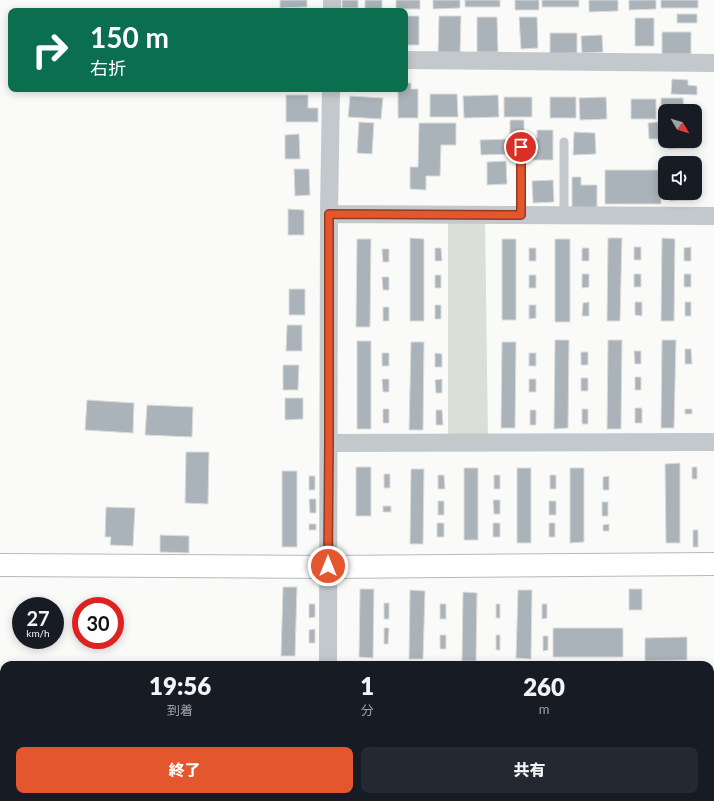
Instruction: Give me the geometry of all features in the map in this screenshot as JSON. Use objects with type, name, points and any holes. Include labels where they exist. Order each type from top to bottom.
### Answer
[{"type":"street","points":[[408,60],[714,63]]},
{"type":"street","points":[[328,661],[329,214],[331,92]]},
{"type":"street","points":[[329,214],[714,216]]},
{"type":"street","points":[[329,443],[714,442]]},
{"type":"street","points":[[0,565],[328,566],[714,564]]},
{"type":"street","points":[[714,790],[714,801]]},
{"type":"lane","points":[[564,142],[564,215]]},
{"type":"lane","points":[[521,147],[521,215]]},
{"type":"shaded area","points":[[448,215],[485,215],[488,443],[448,443]]},
{"type":"building","points":[[280,0],[307,0],[307,7],[280,8]]},
{"type":"building","points":[[342,0],[358,0],[358,8],[342,8]]},
{"type":"building","points":[[365,0],[382,0],[382,8],[365,8]]},
{"type":"building","points":[[396,0],[420,0],[420,9],[396,8]]},
{"type":"building","points":[[433,0],[460,0],[460,8],[433,9]]},
{"type":"building","points":[[465,0],[500,0],[500,7],[465,7]]},
{"type":"building","points":[[515,0],[539,0],[539,10],[515,10]]},
{"type":"building","points":[[542,0],[579,0],[579,7],[542,7]]},
{"type":"building","points":[[589,0],[618,0],[618,11],[589,12]]},
{"type":"building","points":[[629,0],[656,0],[656,9],[629,10]]},
{"type":"building","points":[[661,0],[698,0],[698,8],[661,8]]},
{"type":"building","points":[[677,14],[697,14],[697,23],[677,23]]},
{"type":"building","points":[[408,16],[419,16],[419,45],[408,45]]},
{"type":"building","points":[[439,16],[461,16],[460,54],[438,53]]},
{"type":"building","points":[[477,17],[497,17],[498,52],[477,52]]},
{"type":"building","points":[[519,17],[537,17],[538,48],[521,49]]},
{"type":"building","points":[[635,18],[654,18],[654,46],[635,46]]},
{"type":"building","points":[[662,32],[691,32],[691,54],[662,54]]},
{"type":"building","points":[[550,33],[577,33],[577,53],[550,54]]},
{"type":"building","points":[[602,35],[603,52],[582,53],[581,36]]},
{"type":"building","points":[[672,79],[688,80],[688,85],[697,86],[697,95],[671,94]]},
{"type":"building","points":[[408,83],[411,83],[411,89],[418,89],[418,118],[398,118],[398,92],[408,92]]},
{"type":"building","points":[[430,94],[457,94],[458,117],[430,117]]},
{"type":"building","points":[[286,95],[308,95],[308,108],[318,108],[318,122],[286,122]]},
{"type":"building","points":[[498,95],[499,117],[464,118],[463,96]]},
{"type":"building","points":[[350,96],[383,98],[381,119],[348,117]]},
{"type":"building","points":[[504,97],[532,97],[532,117],[504,117]]},
{"type":"building","points":[[550,97],[576,97],[576,118],[550,118]]},
{"type":"building","points":[[606,97],[607,119],[580,120],[579,98]]},
{"type":"building","points":[[661,98],[683,98],[683,104],[661,104]]},
{"type":"building","points":[[631,99],[656,99],[656,119],[631,119]]},
{"type":"building","points":[[510,120],[524,120],[524,135],[510,134]]},
{"type":"building","points":[[359,122],[374,123],[372,154],[357,153]]},
{"type":"building","points":[[658,122],[658,139],[649,139],[648,123]]},
{"type":"building","points":[[419,123],[456,123],[456,145],[441,145],[440,176],[426,176],[426,190],[410,189],[410,167],[418,167]]},
{"type":"building","points":[[537,130],[553,130],[553,160],[529,160],[529,138],[537,138]]},
{"type":"building","points":[[574,132],[595,133],[596,154],[573,155]]},
{"type":"building","points":[[299,134],[300,159],[285,159],[285,135]]},
{"type":"building","points":[[511,139],[511,154],[481,155],[480,140]]},
{"type":"building","points":[[668,148],[695,148],[668,149]]},
{"type":"building","points":[[506,161],[507,184],[487,185],[487,162]]},
{"type":"building","points":[[294,169],[309,169],[310,195],[295,196]]},
{"type":"building","points":[[605,170],[658,170],[658,200],[661,200],[661,204],[605,204]]},
{"type":"building","points":[[572,177],[581,177],[581,185],[597,185],[597,208],[572,208]]},
{"type":"building","points":[[553,180],[554,202],[533,203],[532,181]]},
{"type":"building","points":[[670,200],[694,200],[670,201]]},
{"type":"building","points":[[288,209],[304,210],[304,235],[288,235]]},
{"type":"building","points":[[410,238],[424,239],[424,321],[410,321]]},
{"type":"building","points":[[608,238],[622,238],[620,321],[607,321]]},
{"type":"building","points":[[662,238],[675,239],[674,321],[661,321]]},
{"type":"building","points":[[357,239],[371,239],[370,327],[356,327]]},
{"type":"building","points":[[502,239],[516,239],[516,320],[502,320]]},
{"type":"building","points":[[555,239],[570,239],[570,322],[555,322]]},
{"type":"building","points":[[634,247],[641,247],[641,260],[634,260]]},
{"type":"building","points":[[691,247],[691,261],[684,261],[684,248]]},
{"type":"building","points":[[435,248],[441,248],[442,261],[435,261]]},
{"type":"building","points":[[529,248],[536,248],[536,261],[529,261]]},
{"type":"building","points":[[582,248],[589,248],[589,261],[582,261]]},
{"type":"building","points":[[382,249],[389,249],[389,262],[383,262]]},
{"type":"building","points":[[582,274],[589,274],[589,287],[582,288]]},
{"type":"building","points":[[634,274],[641,274],[641,287],[634,287]]},
{"type":"building","points":[[684,274],[691,274],[691,287],[684,287]]},
{"type":"building","points":[[435,275],[441,275],[441,288],[435,288]]},
{"type":"building","points":[[529,275],[536,275],[536,288],[529,288]]},
{"type":"building","points":[[382,277],[389,277],[389,290],[383,290]]},
{"type":"building","points":[[289,289],[305,289],[305,315],[289,315]]},
{"type":"building","points":[[589,302],[589,316],[582,316],[583,303]]},
{"type":"building","points":[[635,302],[642,302],[642,316],[635,315]]},
{"type":"building","points":[[685,302],[691,302],[691,316],[685,316]]},
{"type":"building","points":[[435,305],[441,305],[441,319],[435,319]]},
{"type":"building","points":[[529,305],[536,305],[536,318],[529,319]]},
{"type":"building","points":[[383,307],[389,307],[389,321],[383,321]]},
{"type":"building","points":[[287,325],[302,325],[302,351],[286,351]]},
{"type":"building","points":[[555,340],[569,340],[568,428],[554,429]]},
{"type":"building","points":[[608,340],[622,340],[621,429],[607,429]]},
{"type":"building","points":[[662,340],[676,340],[674,428],[661,428]]},
{"type":"building","points":[[357,341],[371,341],[371,429],[357,429]]},
{"type":"building","points":[[411,342],[424,342],[423,430],[409,430]]},
{"type":"building","points":[[502,342],[516,342],[515,428],[501,428]]},
{"type":"building","points":[[685,349],[691,349],[692,364],[685,364]]},
{"type":"building","points":[[634,351],[641,351],[641,364],[635,364]]},
{"type":"building","points":[[581,352],[588,352],[588,365],[581,365]]},
{"type":"building","points":[[382,353],[389,353],[389,366],[382,366]]},
{"type":"building","points":[[435,353],[442,354],[442,367],[435,367]]},
{"type":"building","points":[[529,353],[536,353],[536,366],[529,366]]},
{"type":"building","points":[[283,365],[299,365],[298,390],[283,390]]},
{"type":"building","points":[[635,377],[641,377],[641,390],[635,390]]},
{"type":"building","points":[[581,378],[588,378],[588,391],[581,391]]},
{"type":"building","points":[[382,379],[389,379],[389,392],[383,392]]},
{"type":"building","points":[[442,379],[442,393],[436,393],[435,380]]},
{"type":"building","points":[[529,379],[536,379],[536,392],[529,392]]},
{"type":"building","points":[[285,398],[303,398],[303,419],[285,420]]},
{"type":"building","points":[[87,400],[134,403],[133,433],[85,430]]},
{"type":"building","points":[[147,405],[193,407],[192,437],[145,435]]},
{"type":"building","points":[[635,408],[642,408],[642,423],[635,423]]},
{"type":"building","points":[[383,409],[389,409],[389,423],[383,423]]},
{"type":"building","points":[[582,409],[588,409],[588,424],[582,424]]},
{"type":"building","points":[[685,409],[692,409],[692,414],[685,414]]},
{"type":"building","points":[[436,410],[442,410],[443,425],[436,425]]},
{"type":"building","points":[[530,410],[536,410],[536,425],[530,425]]},
{"type":"building","points":[[186,452],[209,452],[208,504],[185,503]]},
{"type":"building","points":[[680,463],[680,543],[666,543],[665,464]]},
{"type":"building","points":[[356,467],[371,467],[371,516],[356,516]]},
{"type":"building","points":[[692,467],[697,467],[697,479],[692,479]]},
{"type":"building","points":[[464,468],[478,468],[478,540],[464,540]]},
{"type":"building","points":[[517,468],[531,468],[531,543],[517,543]]},
{"type":"building","points":[[570,468],[584,468],[584,542],[570,543]]},
{"type":"building","points":[[411,469],[424,469],[423,544],[410,544]]},
{"type":"building","points":[[282,471],[297,471],[297,547],[282,547]]},
{"type":"building","points":[[384,474],[390,474],[390,488],[384,488]]},
{"type":"building","points":[[438,475],[444,475],[445,489],[438,489]]},
{"type":"building","points":[[494,475],[500,475],[500,489],[494,489]]},
{"type":"building","points":[[550,475],[556,475],[556,489],[550,489]]},
{"type":"building","points":[[309,476],[315,476],[315,490],[309,490]]},
{"type":"building","points":[[609,476],[609,490],[603,490],[603,477]]},
{"type":"building","points":[[309,499],[316,499],[316,513],[310,513]]},
{"type":"building","points":[[493,500],[500,500],[500,514],[494,514]]},
{"type":"building","points":[[438,501],[444,501],[444,515],[438,515]]},
{"type":"building","points":[[549,501],[556,501],[556,515],[549,515]]},
{"type":"building","points":[[602,502],[608,502],[608,516],[602,516]]},
{"type":"building","points":[[383,506],[391,506],[391,512],[383,512]]},
{"type":"building","points":[[106,507],[135,508],[133,546],[110,545],[111,537],[105,537]]},
{"type":"building","points":[[437,523],[444,523],[444,537],[437,537]]},
{"type":"building","points":[[493,523],[500,523],[500,537],[493,537]]},
{"type":"building","points":[[549,523],[555,523],[555,537],[549,537]]},
{"type":"building","points":[[309,524],[316,524],[316,530],[309,530]]},
{"type":"building","points":[[609,524],[609,531],[603,531],[603,525]]},
{"type":"building","points":[[693,530],[698,530],[698,547],[693,547]]},
{"type":"building","points":[[160,535],[189,536],[189,553],[160,552]]},
{"type":"building","points":[[283,587],[297,587],[295,656],[281,656]]},
{"type":"building","points":[[360,589],[374,589],[373,658],[359,657]]},
{"type":"building","points":[[629,589],[642,589],[642,610],[629,610]]},
{"type":"building","points":[[410,590],[425,591],[423,659],[409,659]]},
{"type":"building","points":[[518,590],[532,590],[531,659],[516,658]]},
{"type":"building","points":[[463,592],[477,593],[476,661],[462,661]]},
{"type":"building","points":[[384,603],[389,603],[389,619],[384,619]]},
{"type":"building","points":[[309,604],[315,604],[315,617],[309,618]]},
{"type":"building","points":[[440,604],[446,604],[446,619],[440,619]]},
{"type":"building","points":[[496,604],[500,604],[500,618],[496,618]]},
{"type":"building","points":[[542,604],[547,604],[547,618],[542,619]]},
{"type":"building","points":[[384,628],[389,628],[388,644],[384,644]]},
{"type":"building","points":[[553,628],[623,628],[623,657],[553,657]]},
{"type":"building","points":[[315,629],[315,643],[309,643],[309,630]]},
{"type":"building","points":[[440,635],[446,635],[446,649],[440,649]]},
{"type":"building","points":[[496,635],[500,635],[500,650],[496,650]]},
{"type":"building","points":[[543,636],[548,636],[548,650],[543,651]]},
{"type":"building","points":[[687,637],[687,660],[645,661],[645,638]]},
{"type":"route","points":[[328,566],[329,214],[521,215],[521,147]]}]
